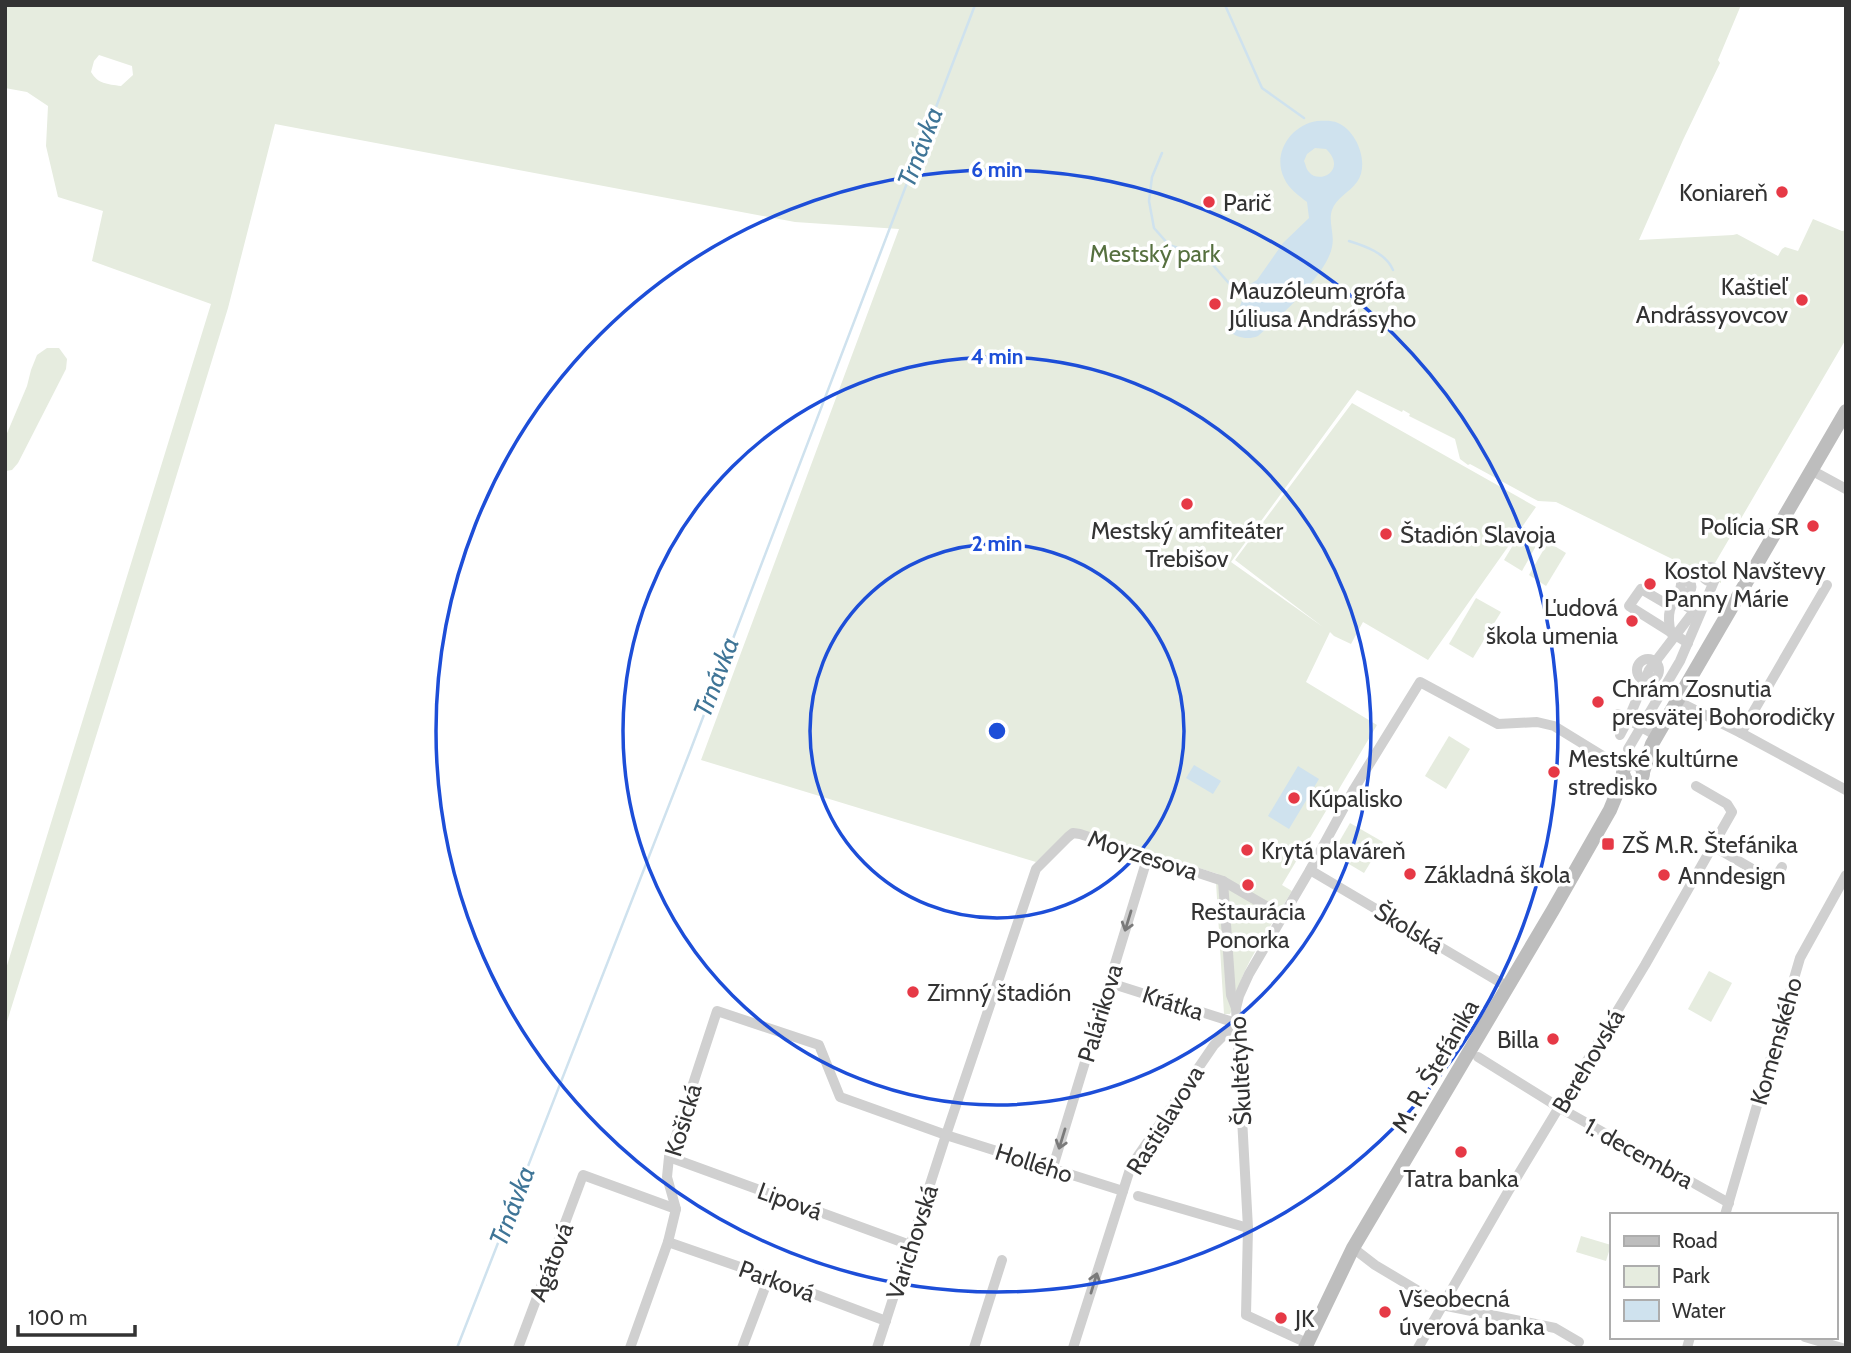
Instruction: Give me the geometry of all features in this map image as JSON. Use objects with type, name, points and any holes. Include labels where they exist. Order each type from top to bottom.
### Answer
[{"type":"street","name":"M. R. Štefánika","points":[[1306,1345],[1353,1248],[1508,987],[1610,810],[1631,768],[1654,740],[1846,411]]},
{"type":"street","points":[[1811,470],[1846,489]]},
{"type":"street","points":[[1631,768],[1640,727],[1688,643],[1697,612],[1716,579],[1717,572],[1712,568],[1704,571],[1704,577],[1679,594],[1668,618],[1673,634]]},
{"type":"street","points":[[1741,733],[1826,585]]},
{"type":"street","points":[[1688,643],[1629,606],[1641,589],[1679,594],[1703,602]]},
{"type":"street","points":[[1679,594],[1697,612]]},
{"type":"street","points":[[1620,735],[1655,661],[1673,634],[1697,612]]},
{"type":"street","points":[[1655,661],[1659,666],[1656,689],[1658,696]]},
{"type":"street","points":[[1645,681],[1650,682],[1668,668],[1676,666]]},
{"type":"street","name":"Škultétyho","points":[[1306,1345],[1246,1315],[1248,1228],[1236,1008],[1249,974],[1354,789],[1420,682],[1498,724],[1537,722],[1554,726],[1631,768]]},
{"type":"street","points":[[1677,701],[1846,790]]},
{"type":"street","points":[[1618,714],[1640,727],[1654,740]]},
{"type":"street","name":"Berehovská","points":[[1418,1348],[1732,813],[1727,804],[1696,786]]},
{"type":"street","name":"Moyzesova","points":[[946,1135],[1036,869],[1068,836],[1073,833],[1223,881],[1283,916]]},
{"type":"street","points":[[1713,846],[1773,881],[1782,867]]},
{"type":"street","name":"Palárikova","points":[[1052,1170],[1148,856]]},
{"type":"street","name":"Školská","points":[[1310,870],[1508,987]]},
{"type":"street","name":"Komenského","points":[[1726,1213],[1800,958],[1846,875]]},
{"type":"street","points":[[1223,881],[1231,995],[1236,1008]]},
{"type":"street","name":"Krátka","points":[[1110,983],[1236,1023]]},
{"type":"street","name":"Hollého","points":[[717,1011],[819,1045],[840,1097],[946,1135],[1123,1191]]},
{"type":"street","name":"Košická","points":[[631,1345],[668,1242],[676,1209],[667,1177],[669,1157],[717,1011]]},
{"type":"street","name":"Rastislavova","points":[[1073,1348],[1131,1166],[1214,1045],[1236,1023]]},
{"type":"street","name":"1. decembra","points":[[1478,1056],[1560,1108],[1729,1203]]},
{"type":"street","name":"Varichovská","points":[[877,1348],[946,1135]]},
{"type":"street","name":"Lipová","points":[[669,1157],[911,1245]]},
{"type":"street","name":"Agátová","points":[[518,1348],[583,1175],[676,1209]]},
{"type":"street","points":[[1138,1196],[1248,1228]]},
{"type":"street","name":"Parková","points":[[668,1242],[886,1321]]},
{"type":"street","points":[[1353,1248],[1375,1265],[1442,1305],[1555,1328],[1579,1342]]},
{"type":"street","points":[[974,1348],[1002,1260]]},
{"type":"street","points":[[742,1348],[769,1277]]},
{"type":"street","points":[[1812,1339],[1842,1348]]},
{"type":"street","points":[[631,1345],[644,1348]]},
{"type":"green space","name":"Mestský park","points":[[5,5],[1741,5],[1718,60],[1720,63],[1639,240],[1737,234],[1778,256],[1785,247],[1798,251],[1813,219],[1842,231],[1846,230],[1846,339],[1715,563],[1721,573],[1721,583],[1556,502],[1538,501],[1468,465],[1460,459],[1455,439],[1409,416],[1410,414],[1403,410],[1402,412],[1357,390],[1231,562],[1323,627],[1235,560],[1352,403],[1536,507],[1428,660],[1363,622],[1351,644],[1330,632],[1306,682],[1377,725],[1282,885],[1292,891],[1249,963],[1230,1014],[1224,1014],[1216,882],[1218,874],[1080,830],[1069,831],[1036,862],[701,760],[899,229],[795,222],[275,124],[228,308],[5,1028],[5,972],[211,304],[92,261],[103,211],[58,197],[46,146],[48,106],[27,92],[5,88]],"holes":[[[99,55],[132,66],[133,75],[121,86],[100,81],[91,72]]]},
{"type":"green space","points":[[47,348],[59,348],[67,359],[66,369],[18,463],[12,470],[6,471],[5,438],[37,355]]},
{"type":"green space","points":[[1524,527],[1541,537],[1522,571],[1504,560]]},
{"type":"green space","points":[[1548,542],[1566,553],[1546,586],[1529,575]]},
{"type":"green space","points":[[1476,598],[1501,612],[1473,658],[1449,644]]},
{"type":"green space","points":[[1449,736],[1470,749],[1446,789],[1425,776]]},
{"type":"green space","points":[[1350,823],[1383,842],[1364,873],[1332,854]]},
{"type":"green space","points":[[1709,971],[1732,983],[1711,1022],[1688,1009]]},
{"type":"green space","points":[[1581,1236],[1610,1245],[1606,1261],[1576,1252]]},
{"type":"water","points":[[1330,121],[1345,127],[1356,140],[1362,158],[1361,175],[1332,210],[1332,247],[1312,282],[1258,336],[1239,337],[1229,331],[1228,326],[1238,312],[1247,286],[1257,280],[1283,243],[1309,218],[1307,202],[1286,182],[1280,159],[1292,134],[1308,124]],"holes":[[[1315,148],[1326,149],[1332,157],[1333,169],[1325,176],[1314,176],[1308,171],[1304,161],[1307,154]]]},
{"type":"water","points":[[1194,765],[1221,781],[1213,794],[1186,778]]},
{"type":"water","name":"Kúpalisko","points":[[1298,766],[1319,779],[1289,829],[1268,816]]},
{"type":"waterway","name":"Trnávka","points":[[457,1348],[689,754],[975,5]]},
{"type":"waterway","points":[[1225,5],[1262,88],[1304,118]]},
{"type":"waterway","points":[[1162,153],[1152,177],[1149,201],[1154,228],[1169,245],[1193,253],[1213,265],[1234,289],[1244,296]]},
{"type":"waterway","points":[[1349,241],[1380,255],[1393,270]]},
{"type":"place","name":"Koniareň","points":[[1782,192]]},
{"type":"place","name":"Parič","points":[[1209,202]]},
{"type":"place","name":"Kaštieľ Andrássyovcov","points":[[1802,300]]},
{"type":"place","name":"Mauzóleum grófa Júliusa Andrássyho","points":[[1215,304]]},
{"type":"place","name":"Mestský amfiteáter Trebišov","points":[[1187,504]]},
{"type":"place","name":"Polícia SR","points":[[1813,526]]},
{"type":"place","name":"Štadión Slavoja","points":[[1386,534]]},
{"type":"place","name":"Kostol Navštevy Panny Márie","points":[[1650,584]]},
{"type":"place","name":"Ľudová škola umenia","points":[[1632,621]]},
{"type":"place","name":"Chrám Zosnutia presvätej Bohorodičky","points":[[1598,702]]},
{"type":"place","name":"Mestské kultúrne stredisko","points":[[1554,772]]},
{"type":"place","name":"Kúpalisko","points":[[1294,798]]},
{"type":"place","name":"ZŠ M.R. Štefánika","points":[[1608,844]]},
{"type":"place","name":"Krytá plaváreň","points":[[1247,850]]},
{"type":"place","name":"Základná škola","points":[[1410,874]]},
{"type":"place","name":"Anndesign","points":[[1664,875]]},
{"type":"place","name":"Reštaurácia Ponorka","points":[[1248,885]]},
{"type":"place","name":"Zimný štadión","points":[[913,992]]},
{"type":"place","name":"Billa","points":[[1553,1039]]},
{"type":"place","name":"Tatra banka","points":[[1461,1152]]},
{"type":"place","name":"Všeobecná úverová banka","points":[[1385,1312]]},
{"type":"place","name":"JK","points":[[1281,1318]]}]
